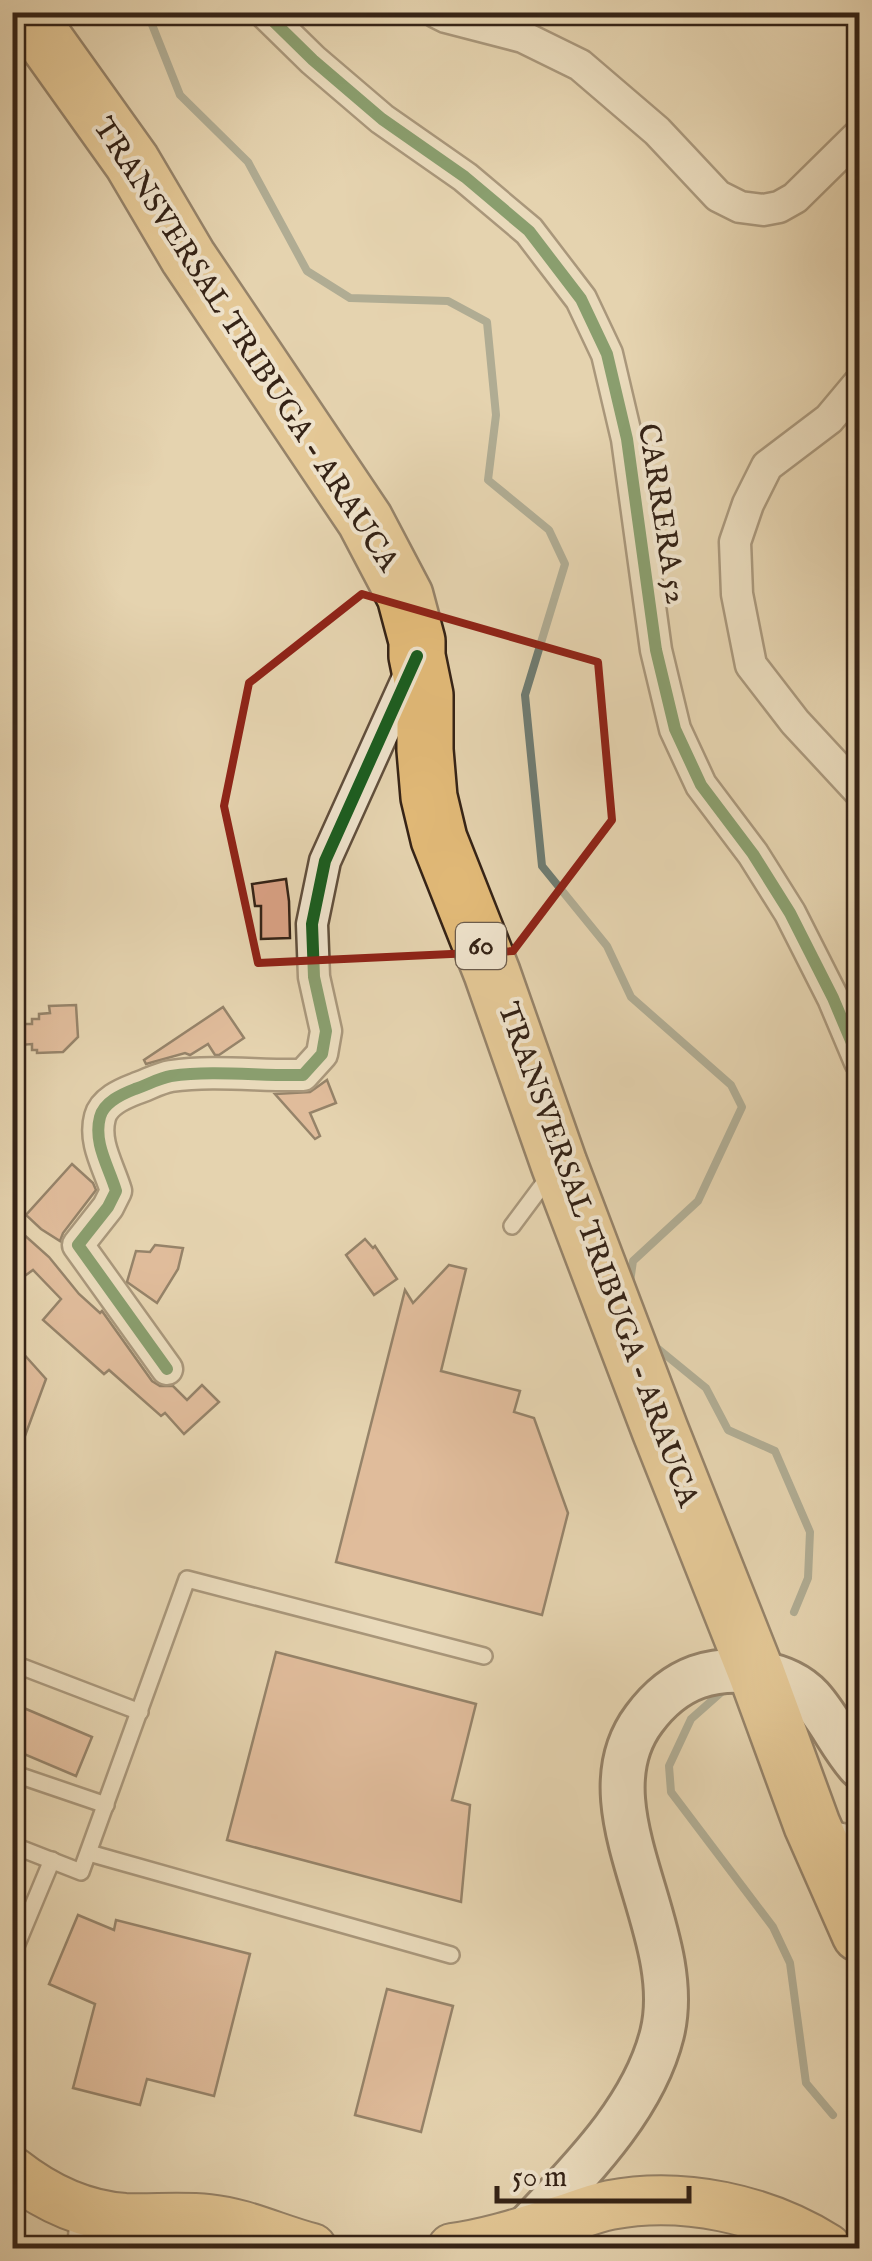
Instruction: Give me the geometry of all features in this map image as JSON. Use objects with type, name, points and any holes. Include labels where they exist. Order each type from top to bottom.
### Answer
[{"type":"highway","name":"TRANSVERSAL TRIBUGA - ARAUCA","points":[[25,12],[132,162],[188,257],[365,520],[405,596],[417,642],[429,797],[439,839],[492,973],[558,1164],[756,1672],[836,1830],[860,1934]]},
{"type":"main road","points":[[524,2232],[599,2149],[634,2097],[662,2036],[667,2006],[662,1947],[621,1793],[624,1759],[635,1731],[674,1688],[718,1672],[756,1672],[787,1682],[810,1696],[860,1767]]},
{"type":"main road","points":[[12,2172],[54,2199],[77,2228],[124,2218],[184,2218],[264,2231],[312,2248]]},
{"type":"main road","points":[[452,2248],[524,2232],[609,2205],[674,2202],[754,2215],[827,2248]]},
{"type":"street","name":"CARRERA 52","points":[[264,12],[382,119],[465,177],[529,232],[581,299],[606,354],[627,440],[656,650],[675,729],[701,784],[753,854],[790,913],[860,1062]]},
{"type":"street","points":[[436,12],[522,37],[580,66],[658,132],[718,196],[740,207],[763,210],[795,198],[860,134]]},
{"type":"street","points":[[860,382],[829,419],[767,466],[735,542],[736,594],[751,665],[795,722],[860,792]]},
{"type":"street","points":[[166,1369],[70,1254],[116,1191],[101,1154],[101,1112],[118,1096],[168,1076],[303,1075],[322,1054],[326,1031],[314,978],[312,924],[326,861],[417,656]]},
{"type":"lane","points":[[512,1226],[558,1164]]},
{"type":"lane","points":[[12,1845],[82,1872],[187,1580],[484,1656]]},
{"type":"lane","points":[[12,1663],[140,1712]]},
{"type":"lane","points":[[12,1773],[106,1806]]},
{"type":"lane","points":[[89,1853],[451,1956]]},
{"type":"lane","points":[[12,1956],[52,1860]]},
{"type":"highlighted area","points":[[362,594],[598,662],[612,820],[513,951],[258,963],[224,806],[249,683]]},
{"type":"building","points":[[286,879],[290,938],[261,939],[261,906],[255,906],[252,884]]},
{"type":"building","points":[[76,1005],[78,1037],[63,1052],[37,1053],[32,1044],[20,1045],[20,1024],[32,1024],[39,1014],[50,1013],[49,1006]]},
{"type":"building","points":[[223,1007],[244,1038],[219,1055],[208,1044],[190,1055],[146,1064],[144,1060]]},
{"type":"building","points":[[327,1080],[336,1103],[310,1113],[320,1136],[315,1139],[275,1094],[310,1092]]},
{"type":"building","points":[[72,1164],[96,1190],[60,1241],[26,1215]]},
{"type":"building","points":[[12,1224],[49,1257],[79,1294],[102,1311],[152,1381],[160,1386],[173,1386],[187,1400],[202,1385],[219,1402],[184,1434],[165,1413],[161,1416],[109,1370],[104,1374],[43,1320],[61,1299],[33,1270],[12,1285]]},
{"type":"building","points":[[365,1239],[375,1246],[397,1279],[374,1295],[346,1255]]},
{"type":"building","points":[[155,1245],[183,1248],[178,1269],[157,1303],[127,1282],[136,1251],[150,1252]]},
{"type":"building","points":[[449,1265],[466,1269],[441,1371],[520,1391],[514,1412],[534,1418],[568,1513],[542,1615],[336,1562],[405,1290],[413,1303]]},
{"type":"building","points":[[12,1341],[46,1379],[15,1463],[12,1463]]},
{"type":"building","points":[[276,1652],[476,1704],[452,1800],[470,1805],[461,1902],[227,1840]]},
{"type":"building","points":[[12,1703],[92,1737],[76,1776],[12,1749]]},
{"type":"building","points":[[78,1915],[114,1930],[116,1920],[250,1954],[214,2096],[147,2079],[140,2105],[73,2088],[95,2004],[49,1984]]},
{"type":"building","points":[[387,1989],[453,2006],[421,2132],[355,2115]]},
{"type":"waterway","points":[[147,12],[180,95],[248,162],[307,271],[350,298],[448,301],[487,322],[496,415],[488,480],[549,530],[565,564],[525,695],[542,866],[607,946],[631,997],[731,1085],[742,1107],[698,1201],[633,1261],[630,1282]]},
{"type":"waterway","points":[[651,1343],[706,1388],[728,1430],[775,1451],[810,1532],[808,1578],[794,1612]]},
{"type":"waterway","points":[[726,1688],[691,1719],[669,1766],[671,1792],[773,1927],[790,1963],[806,2083],[833,2115]]},
{"type":"cycle path","points":[[264,12],[382,119],[465,177],[529,231],[581,299],[607,354],[627,439],[656,650],[675,729],[701,785],[753,854],[790,913],[860,1062]]},
{"type":"cycle path","points":[[167,1369],[78,1245],[116,1191],[100,1146],[100,1117],[105,1107],[119,1096],[166,1077],[204,1073],[303,1075],[322,1054],[326,1031],[314,977],[312,924],[325,861],[417,656]]}]
